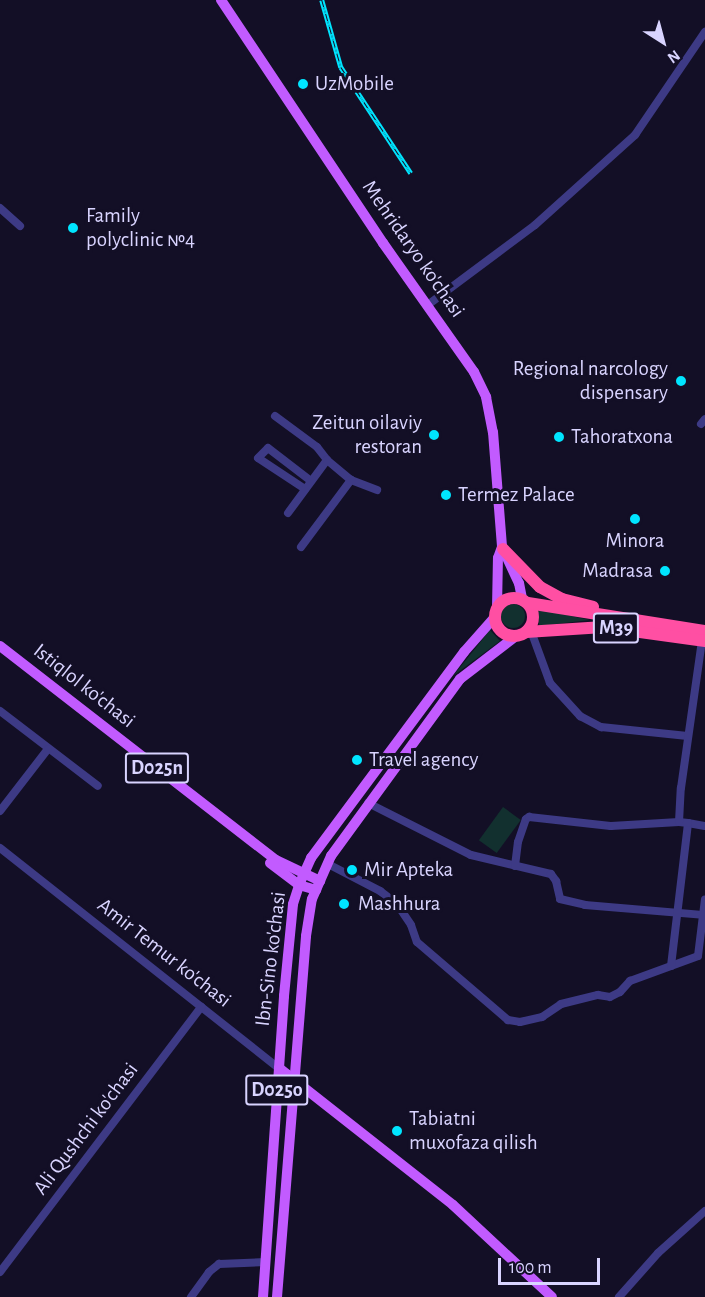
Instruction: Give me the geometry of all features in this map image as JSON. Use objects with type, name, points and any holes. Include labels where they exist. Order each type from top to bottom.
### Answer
[{"type":"highway","points":[[502,548],[540,587],[562,599],[597,608],[611,615]]},
{"type":"highway","points":[[508,598],[525,601],[533,618],[524,633],[502,631],[496,613],[508,598]]},
{"type":"highway","name":"M39","points":[[525,601],[611,615],[704,637]]},
{"type":"highway","name":"M39","points":[[524,633],[604,627],[704,637]]},
{"type":"main road","name":"Мehridaryo ko'chasi","points":[[221,0],[383,243],[429,304],[474,372],[486,397],[496,460],[502,548]]},
{"type":"main road","points":[[502,548],[525,601]]},
{"type":"main road","points":[[496,613],[498,558],[502,548]]},
{"type":"main road","name":"Ibn-Sino ko'chasi","points":[[263,1297],[293,904],[300,879],[311,858],[464,652],[496,613]]},
{"type":"main road","name":"Ibn-Sino ko'chasi","points":[[278,1297],[306,936],[318,885],[328,864],[368,803],[459,679],[524,633]]},
{"type":"main road","name":"Istiqlol ko'chasi","points":[[0,646],[300,879]]},
{"type":"main road","name":"Istiqlol ko'chasi","points":[[0,655],[300,879],[318,885]]},
{"type":"main road","name":"Amir Temur ko'chasi","points":[[279,1068],[453,1204],[552,1297]]},
{"type":"street","points":[[429,304],[535,225],[634,135],[705,32]]},
{"type":"street","points":[[0,208],[20,226]]},
{"type":"street","points":[[275,416],[317,447],[327,460],[351,480],[377,490]]},
{"type":"street","points":[[305,489],[258,458],[268,448],[311,481]]},
{"type":"street","points":[[288,513],[327,460]]},
{"type":"street","points":[[301,547],[351,480]]},
{"type":"street","points":[[524,633],[550,683],[580,716],[601,727],[688,736]]},
{"type":"street","points":[[671,966],[688,736],[704,637]]},
{"type":"street","points":[[0,711],[98,786]]},
{"type":"street","points":[[0,811],[48,749]]},
{"type":"street","points":[[368,803],[471,855],[551,874],[556,881],[560,898],[585,905],[703,915]]},
{"type":"street","points":[[515,866],[518,842],[526,819],[529,817],[611,826],[683,823],[705,826]]},
{"type":"street","name":"Amir Temur ko'chasi","points":[[0,848],[279,1068]]},
{"type":"street","points":[[328,864],[380,891],[397,904],[411,925],[417,942],[508,1020],[520,1022],[542,1017],[561,1004],[598,995],[610,997],[620,992],[630,981],[698,956],[705,899]]},
{"type":"street","name":"Ali Qushchi ko'chasi","points":[[0,1272],[201,1007]]},
{"type":"street","points":[[619,1297],[658,1253],[705,1211]]},
{"type":"street","points":[[191,1297],[209,1272],[219,1264],[266,1262]]},
{"type":"green space","points":[[513,604],[518,605],[524,611],[524,621],[518,627],[513,628],[508,627],[502,621],[501,616],[502,611],[508,605]]},
{"type":"green space","points":[[538,609],[590,620],[539,626]]},
{"type":"green space","points":[[490,630],[500,641],[453,676]]},
{"type":"green space","points":[[503,807],[521,820],[497,853],[479,840]]},
{"type":"railway","points":[[322,0],[341,67],[411,173]]},
{"type":"place","name":"UzMobile","points":[[303,84]]},
{"type":"place","name":"Family polyclinic №4","points":[[73,228]]},
{"type":"place","name":"Regional narcology dispensary","points":[[681,381]]},
{"type":"place","name":"Zeitun oilaviy restoran","points":[[434,435]]},
{"type":"place","name":"Tahoratxona","points":[[559,437]]},
{"type":"place","name":"Termez Palace","points":[[446,495]]},
{"type":"place","name":"Minora","points":[[635,519]]},
{"type":"place","name":"Madrasa","points":[[665,571]]},
{"type":"place","name":"Travel agency","points":[[357,760]]},
{"type":"place","name":"Mir Apteka","points":[[352,870]]},
{"type":"place","name":"Mashhura","points":[[344,904]]},
{"type":"place","name":"Tabiatni muxofaza qilish","points":[[397,1131]]}]
